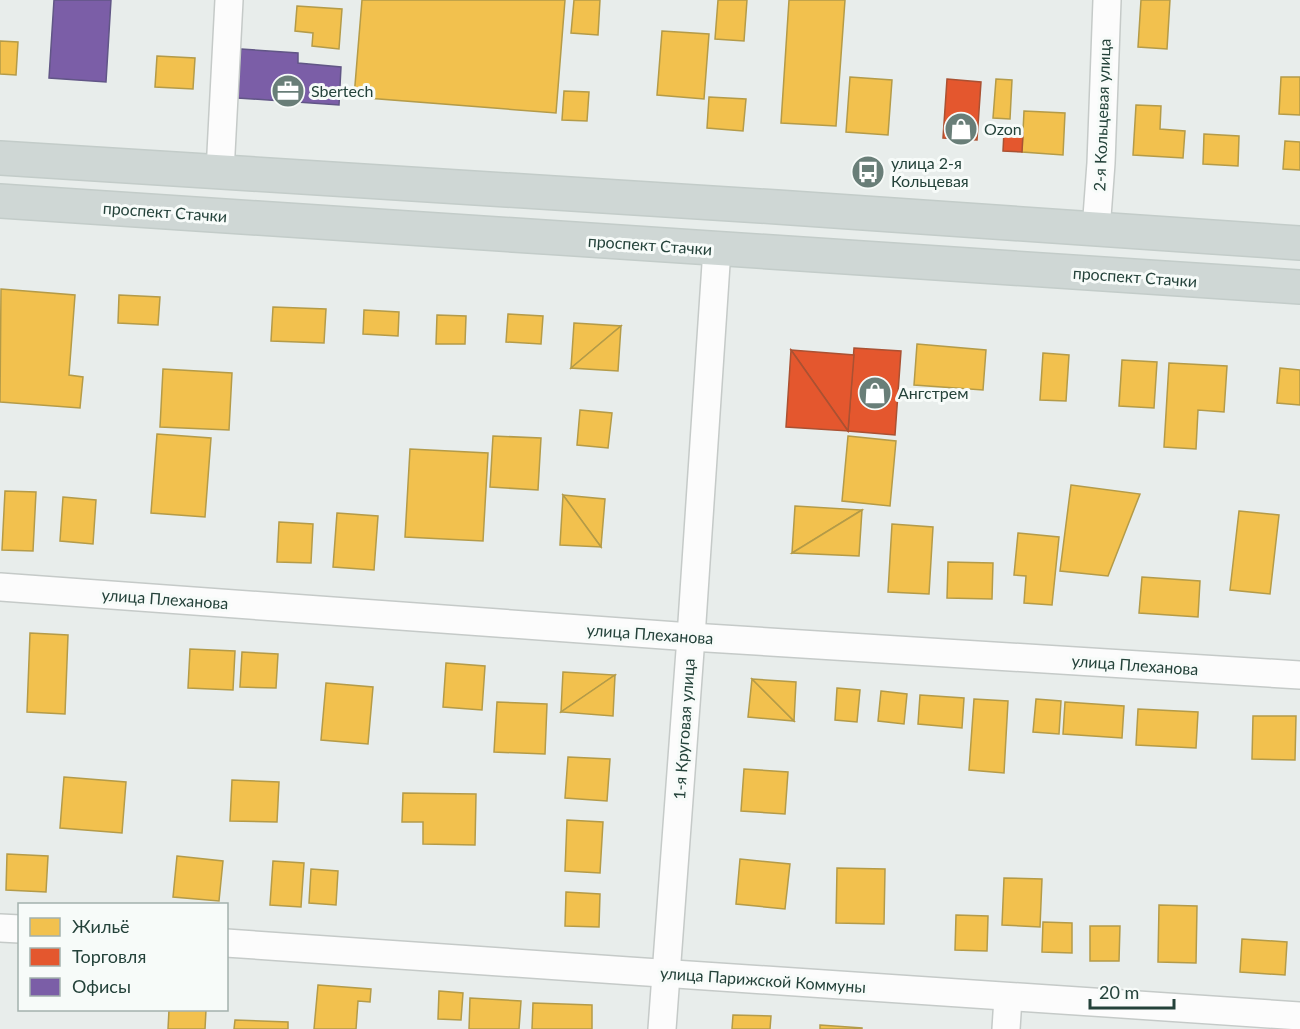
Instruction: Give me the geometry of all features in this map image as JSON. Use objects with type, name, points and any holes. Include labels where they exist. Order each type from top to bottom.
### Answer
[{"type":"main road","points":[[0,158],[1300,243]]},
{"type":"main road","name":"проспект Стачки","points":[[0,201],[1300,287]]},
{"type":"street","points":[[220,172],[229,0]]},
{"type":"street","name":"2-я Кольцевая улица","points":[[1096,230],[1107,0]]},
{"type":"street","name":"1-я Круговая улица","points":[[662,1029],[717,249]]},
{"type":"street","name":"улица Плеханова","points":[[0,587],[691,637],[1300,675]]},
{"type":"street","points":[[0,928],[18,929]]},
{"type":"street","name":"улица Парижской Коммуны","points":[[228,943],[1008,998],[1300,1016]]},
{"type":"street","points":[[1006,1029],[1008,998]]},
{"type":"building: Жильё","points":[[362,0],[565,0],[556,113],[354,97]]},
{"type":"building: Жильё","points":[[574,0],[600,0],[598,35],[571,33]]},
{"type":"building: Жильё","points":[[718,0],[747,0],[744,41],[715,39]]},
{"type":"building: Жильё","points":[[789,0],[845,0],[836,126],[781,123]]},
{"type":"building: Жильё","points":[[1141,0],[1170,0],[1167,49],[1138,47]]},
{"type":"building: Жильё","points":[[297,6],[342,9],[339,49],[312,46],[313,33],[295,31]]},
{"type":"building: Жильё","points":[[662,31],[709,34],[704,99],[657,95]]},
{"type":"building: Жильё","points":[[0,41],[18,42],[16,75],[0,74]]},
{"type":"building: Жильё","points":[[157,56],[195,58],[193,89],[155,87]]},
{"type":"building: Жильё","points":[[850,77],[892,80],[888,135],[846,132]]},
{"type":"building: Жильё","points":[[1281,77],[1300,77],[1300,115],[1279,114]]},
{"type":"building: Жильё","points":[[996,79],[1012,80],[1010,119],[993,118]]},
{"type":"building: Жильё","points":[[564,91],[589,92],[587,121],[562,120]]},
{"type":"building: Жильё","points":[[709,97],[746,99],[743,131],[707,128]]},
{"type":"building: Жильё","points":[[1136,105],[1161,106],[1160,129],[1185,131],[1183,158],[1133,155]]},
{"type":"building: Жильё","points":[[1024,111],[1065,113],[1063,155],[1022,152]]},
{"type":"building: Жильё","points":[[1204,134],[1239,136],[1238,166],[1203,164]]},
{"type":"building: Жильё","points":[[1285,141],[1300,142],[1300,170],[1283,169]]},
{"type":"building: Жильё","points":[[1,289],[75,295],[69,375],[83,377],[80,408],[0,402]]},
{"type":"building: Жильё","points":[[119,295],[160,297],[158,325],[118,323]]},
{"type":"building: Жильё","points":[[273,307],[326,309],[324,343],[271,341]]},
{"type":"building: Жильё","points":[[364,310],[399,312],[398,336],[363,334]]},
{"type":"building: Жильё","points":[[508,314],[543,316],[541,344],[506,342]]},
{"type":"building: Жильё","points":[[437,315],[466,316],[465,344],[436,344]]},
{"type":"building: Жильё","points":[[574,323],[621,326],[571,368]]},
{"type":"building: Жильё","points":[[621,326],[618,371],[571,368]]},
{"type":"building: Жильё","points":[[917,344],[986,350],[983,390],[914,385]]},
{"type":"building: Жильё","points":[[1043,353],[1069,355],[1066,401],[1040,400]]},
{"type":"building: Жильё","points":[[1122,360],[1157,362],[1154,408],[1119,406]]},
{"type":"building: Жильё","points":[[1169,363],[1227,366],[1224,412],[1198,410],[1196,449],[1164,447]]},
{"type":"building: Жильё","points":[[1280,368],[1300,370],[1300,405],[1277,403]]},
{"type":"building: Жильё","points":[[163,369],[232,373],[229,430],[160,427]]},
{"type":"building: Жильё","points":[[580,410],[612,413],[608,448],[577,445]]},
{"type":"building: Жильё","points":[[157,434],[211,438],[205,517],[151,513]]},
{"type":"building: Жильё","points":[[493,436],[541,438],[538,490],[490,487]]},
{"type":"building: Жильё","points":[[848,436],[896,441],[890,506],[842,501]]},
{"type":"building: Жильё","points":[[410,449],[488,453],[483,541],[405,537]]},
{"type":"building: Жильё","points":[[1071,485],[1140,494],[1108,576],[1060,571]]},
{"type":"building: Жильё","points":[[5,491],[36,492],[33,551],[2,550]]},
{"type":"building: Жильё","points":[[563,495],[605,499],[601,547]]},
{"type":"building: Жильё","points":[[563,495],[601,547],[560,545]]},
{"type":"building: Жильё","points":[[63,497],[96,500],[93,544],[60,541]]},
{"type":"building: Жильё","points":[[795,506],[862,510],[792,553]]},
{"type":"building: Жильё","points":[[862,510],[859,556],[792,553]]},
{"type":"building: Жильё","points":[[1239,511],[1279,515],[1270,594],[1230,590]]},
{"type":"building: Жильё","points":[[337,513],[378,516],[374,570],[333,567]]},
{"type":"building: Жильё","points":[[279,522],[313,524],[311,563],[277,562]]},
{"type":"building: Жильё","points":[[892,524],[933,527],[929,594],[888,592]]},
{"type":"building: Жильё","points":[[1018,533],[1059,537],[1052,605],[1024,603],[1026,576],[1014,575]]},
{"type":"building: Жильё","points":[[948,562],[993,563],[992,599],[947,598]]},
{"type":"building: Жильё","points":[[1142,577],[1200,581],[1198,617],[1139,613]]},
{"type":"building: Жильё","points":[[30,633],[68,635],[65,714],[27,712]]},
{"type":"building: Жильё","points":[[190,649],[235,651],[233,690],[188,688]]},
{"type":"building: Жильё","points":[[242,652],[278,654],[276,688],[240,687]]},
{"type":"building: Жильё","points":[[446,663],[485,666],[482,710],[443,707]]},
{"type":"building: Жильё","points":[[563,672],[615,675],[561,712]]},
{"type":"building: Жильё","points":[[615,675],[613,716],[561,712]]},
{"type":"building: Жильё","points":[[752,679],[794,721],[748,717]]},
{"type":"building: Жильё","points":[[752,679],[796,682],[794,721]]},
{"type":"building: Жильё","points":[[326,683],[373,687],[368,744],[321,740]]},
{"type":"building: Жильё","points":[[837,688],[860,690],[857,722],[835,720]]},
{"type":"building: Жильё","points":[[881,691],[907,694],[904,724],[878,721]]},
{"type":"building: Жильё","points":[[920,695],[964,698],[962,728],[918,724]]},
{"type":"building: Жильё","points":[[974,699],[1008,701],[1004,773],[969,770]]},
{"type":"building: Жильё","points":[[1036,699],[1061,701],[1059,734],[1033,732]]},
{"type":"building: Жильё","points":[[497,702],[547,704],[545,754],[494,752]]},
{"type":"building: Жильё","points":[[1065,702],[1124,706],[1122,738],[1063,734]]},
{"type":"building: Жильё","points":[[1138,709],[1198,712],[1196,748],[1136,745]]},
{"type":"building: Жильё","points":[[1253,716],[1296,716],[1295,760],[1252,759]]},
{"type":"building: Жильё","points":[[568,757],[610,759],[607,801],[565,798]]},
{"type":"building: Жильё","points":[[744,769],[788,772],[785,814],[741,811]]},
{"type":"building: Жильё","points":[[64,777],[126,782],[122,833],[60,828]]},
{"type":"building: Жильё","points":[[232,780],[279,782],[277,822],[230,821]]},
{"type":"building: Жильё","points":[[403,793],[476,794],[475,845],[423,844],[423,822],[402,822]]},
{"type":"building: Жильё","points":[[567,820],[603,822],[600,873],[565,871]]},
{"type":"building: Жильё","points":[[7,854],[48,856],[46,892],[6,890]]},
{"type":"building: Жильё","points":[[177,856],[223,861],[219,901],[173,897]]},
{"type":"building: Жильё","points":[[740,859],[790,864],[785,909],[736,904]]},
{"type":"building: Жильё","points":[[273,861],[304,863],[301,907],[270,905]]},
{"type":"building: Жильё","points":[[837,868],[885,869],[884,924],[836,923]]},
{"type":"building: Жильё","points":[[311,869],[338,871],[336,905],[309,903]]},
{"type":"building: Жильё","points":[[1004,878],[1042,879],[1040,927],[1002,925]]},
{"type":"building: Жильё","points":[[566,892],[600,894],[599,927],[565,926]]},
{"type":"building: Жильё","points":[[1159,905],[1197,906],[1196,963],[1158,962]]},
{"type":"building: Жильё","points":[[956,915],[988,916],[987,951],[955,950]]},
{"type":"building: Жильё","points":[[1043,922],[1072,923],[1072,953],[1042,952]]},
{"type":"building: Жильё","points":[[1090,926],[1120,926],[1119,961],[1090,961]]},
{"type":"building: Жильё","points":[[1242,939],[1287,942],[1285,975],[1240,972]]},
{"type":"building: Жильё","points":[[318,985],[371,989],[370,1002],[358,1001],[356,1029],[314,1029]]},
{"type":"building: Жильё","points":[[439,991],[463,993],[461,1020],[438,1019]]},
{"type":"building: Жильё","points":[[470,998],[521,1001],[519,1029],[469,1029]]},
{"type":"building: Жильё","points":[[533,1003],[592,1005],[592,1029],[532,1029]]},
{"type":"building: Жильё","points":[[169,1011],[206,1011],[205,1029],[168,1029]]},
{"type":"building: Жильё","points":[[733,1015],[771,1016],[770,1029],[732,1029]]},
{"type":"building: Жильё","points":[[235,1020],[288,1022],[288,1029],[234,1029]]},
{"type":"building: Жильё","points":[[820,1025],[862,1028],[862,1029],[820,1029]]},
{"type":"building: Торговля","points":[[947,79],[981,82],[977,140],[943,138]]},
{"type":"building: Торговля","points":[[1004,131],[1023,133],[1022,152],[1003,151]]},
{"type":"building: Торговля","name":"Ангстрем","points":[[854,348],[901,351],[895,435],[848,431]]},
{"type":"building: Торговля","points":[[791,350],[854,355],[848,431]]},
{"type":"building: Торговля","points":[[791,350],[848,431],[786,427]]},
{"type":"building: Офисы","points":[[54,0],[111,0],[106,82],[49,78]]},
{"type":"building: Офисы","points":[[241,49],[298,53],[298,63],[341,67],[339,105],[238,98]]},
{"type":"place","name":"Sbertech","points":[[288,91]]},
{"type":"place","name":"Ozon","points":[[961,129]]},
{"type":"place","name":"улица 2-я Кольцевая","points":[[868,172]]},
{"type":"place","name":"Ангстрем","points":[[875,393]]}]
